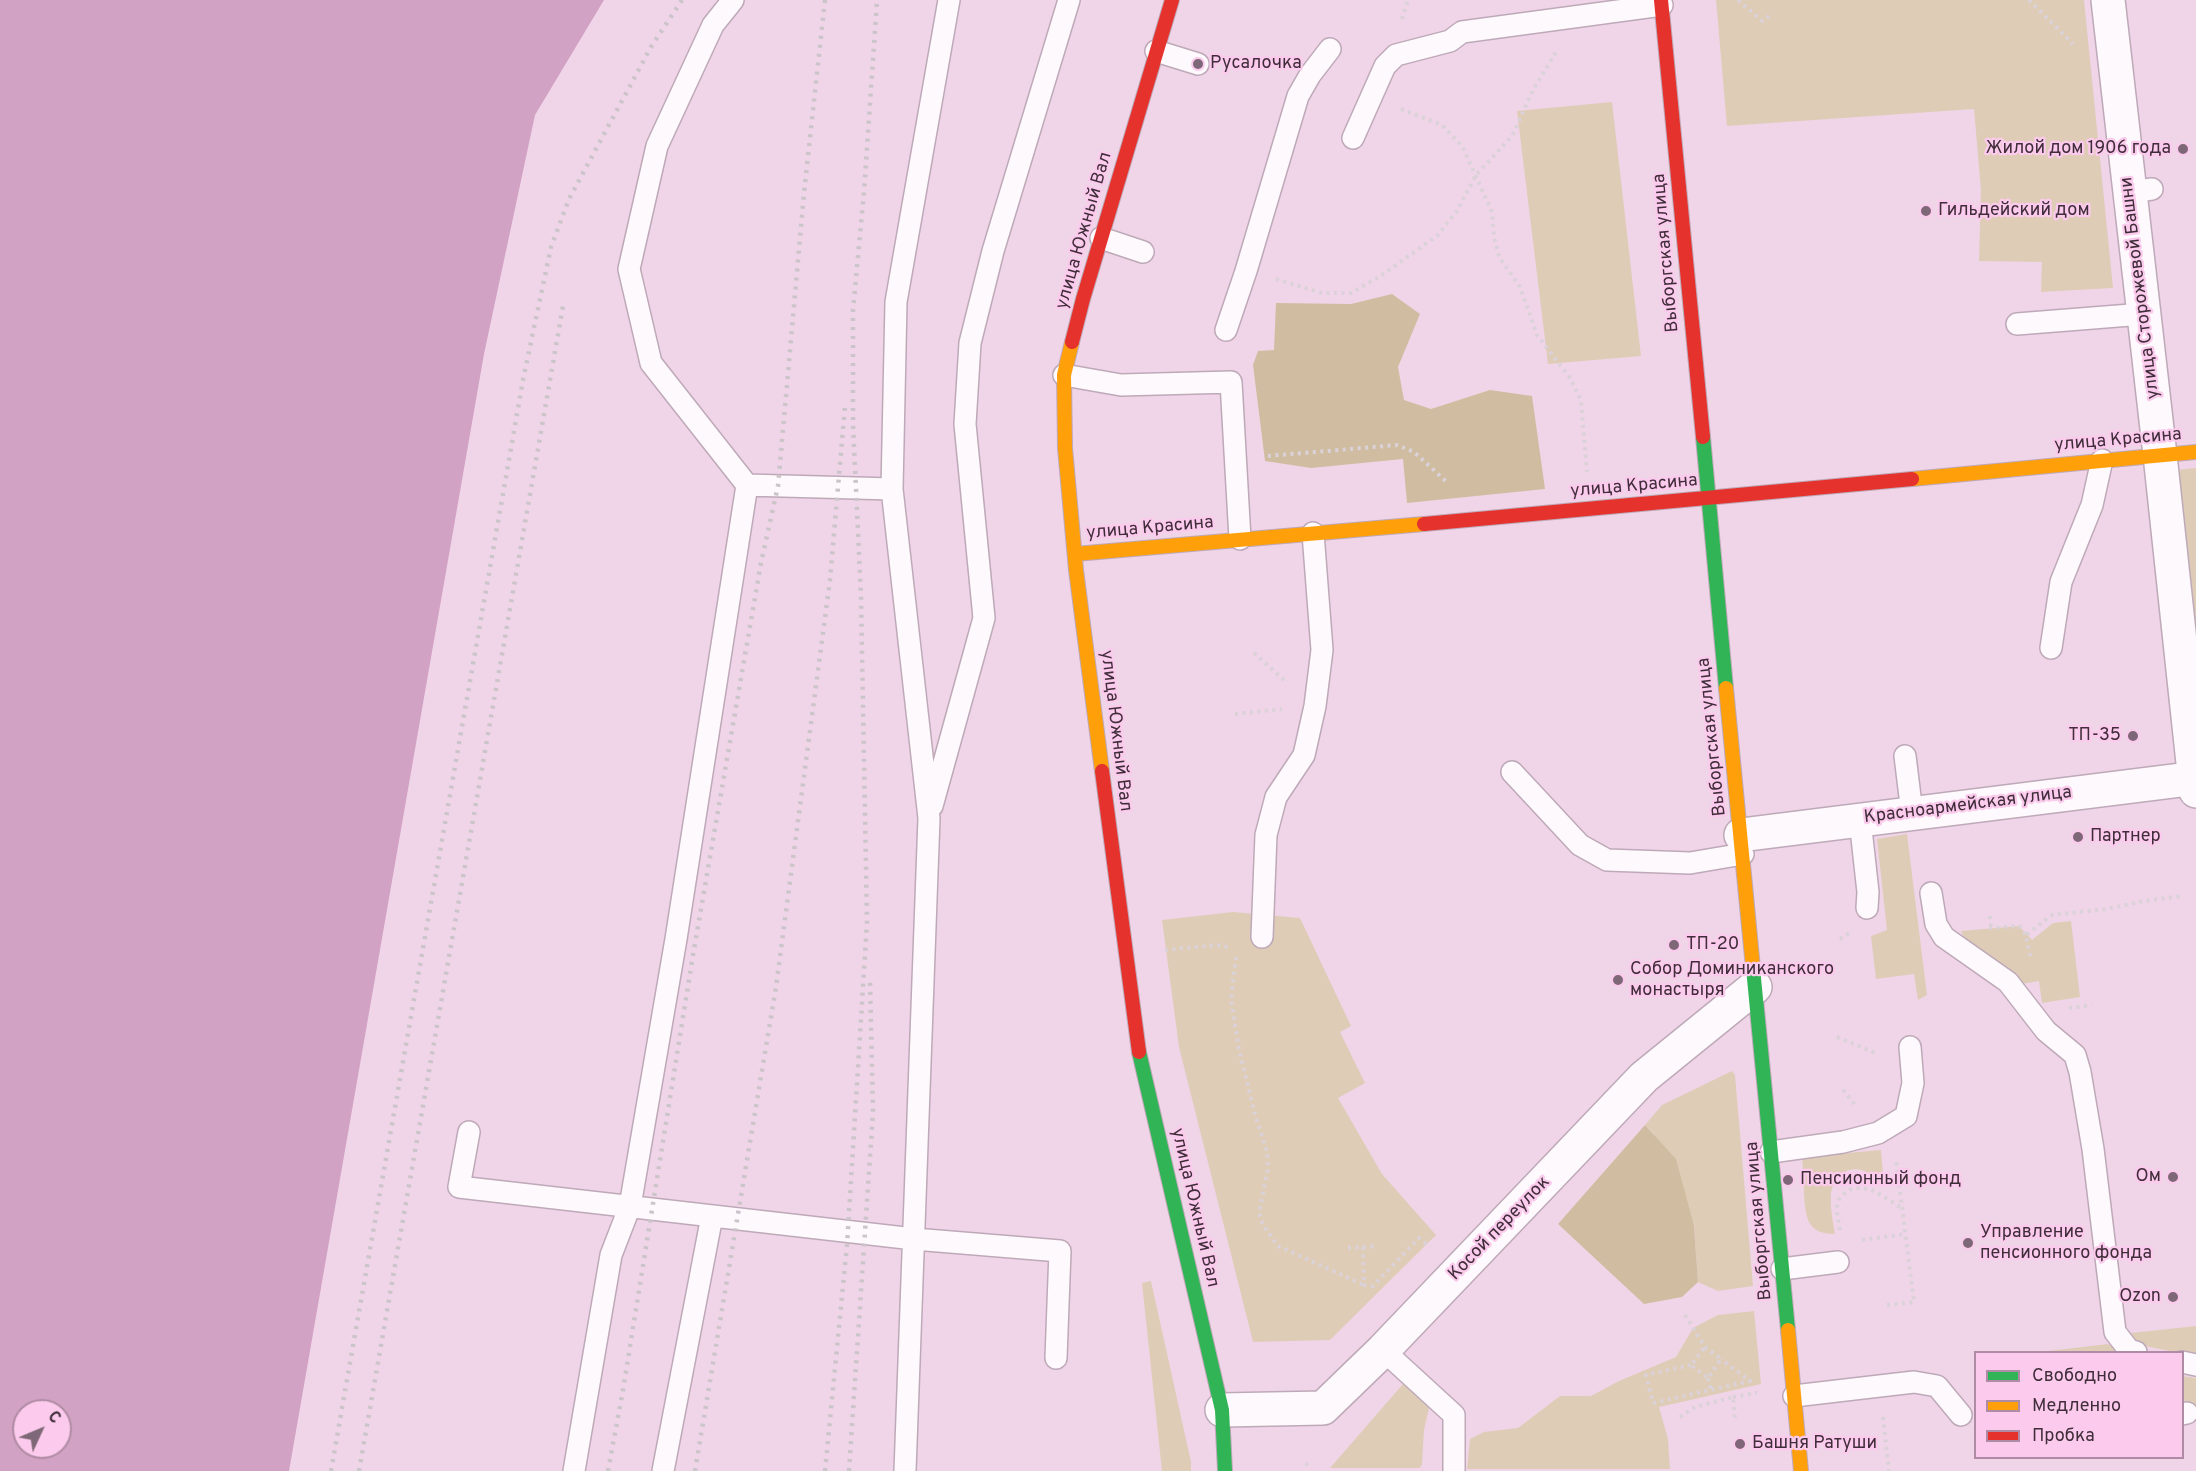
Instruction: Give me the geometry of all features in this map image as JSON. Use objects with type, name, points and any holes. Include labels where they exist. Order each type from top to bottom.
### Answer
[{"type":"street","name":"улица Южный Вал","points":[[1172,0],[1083,299],[1064,375],[1065,448],[1075,554],[1139,1055],[1222,1410],[1225,1471]]},
{"type":"street","name":"улица Сторожевой Башни","points":[[2108,0],[2142,202],[2144,314],[2195,782]]},
{"type":"street","name":"Выборгская улица","points":[[1662,3],[1801,1471]]},
{"type":"street","name":"улица Красина","points":[[1075,554],[1708,499],[2196,452]]},
{"type":"street","name":"Красноармейская улица","points":[[1742,845],[1860,820],[1920,819],[2195,782]]},
{"type":"street","name":"Косой переулок","points":[[1222,1410],[1323,1408],[1383,1350],[1644,1077],[1755,987]]},
{"type":"lane","points":[[574,1471],[611,1256],[630,1206],[676,939],[747,485],[651,363],[629,269],[657,146],[713,25],[733,0]]},
{"type":"lane","points":[[929,818],[984,618],[965,424],[970,343],[993,251],[1069,0]]},
{"type":"lane","points":[[1353,138],[1385,66],[1396,55],[1450,41],[1462,32],[1662,3]]},
{"type":"lane","points":[[905,1471],[929,818],[892,489],[896,302],[944,4]]},
{"type":"lane","points":[[1226,330],[1235,280],[1290,94],[1310,75],[1330,49]]},
{"type":"lane","points":[[1156,51],[1197,64]]},
{"type":"lane","points":[[1101,238],[1143,252]]},
{"type":"lane","points":[[2017,324],[2144,314]]},
{"type":"lane","points":[[1064,375],[1121,385],[1231,382],[1240,539]]},
{"type":"lane","points":[[2051,648],[2061,582],[2092,505],[2102,460]]},
{"type":"lane","points":[[747,485],[892,489]]},
{"type":"lane","points":[[1262,937],[1266,835],[1276,797],[1304,755],[1315,706],[1322,650],[1313,533]]},
{"type":"lane","points":[[1905,756],[1920,819]]},
{"type":"lane","points":[[1512,772],[1580,845],[1606,860],[1690,863],[1742,845]]},
{"type":"lane","points":[[1860,820],[1868,892],[1867,908]]},
{"type":"lane","points":[[1931,893],[1936,924],[1944,938],[2008,982],[2046,1030],[2075,1055],[2102,1148],[2115,1332],[2131,1351]]},
{"type":"lane","points":[[1771,1152],[1844,1142],[1878,1133],[1906,1116],[1913,1083],[1910,1047]]},
{"type":"lane","points":[[469,1132],[459,1188],[914,1239],[1060,1251],[1056,1358]]},
{"type":"lane","points":[[663,1471],[712,1216]]},
{"type":"lane","points":[[1782,1269],[1838,1262]]},
{"type":"lane","points":[[1383,1350],[1454,1415],[1454,1471]]},
{"type":"lane","points":[[1794,1396],[1914,1382],[1937,1386],[1961,1415]]},
{"type":"path","points":[[1404,8],[1408,0]]},
{"type":"path","points":[[1738,0],[1762,21],[1771,15]]},
{"type":"path","points":[[1297,285],[1322,292],[1351,292],[1379,277],[1437,236],[1457,211],[1476,176],[1512,136],[1533,90],[1577,16]]},
{"type":"path","points":[[1370,99],[1442,124],[1462,146],[1492,212],[1494,237],[1499,257],[1520,287],[1537,335],[1570,378],[1581,400],[1590,509]]},
{"type":"path","points":[[1294,454],[1397,445],[1414,452],[1485,518]]},
{"type":"path","points":[[1254,653],[1315,706]]},
{"type":"path","points":[[1235,714],[1315,706]]},
{"type":"path","points":[[2031,964],[2026,935],[2052,915],[2107,909],[2182,896]]},
{"type":"path","points":[[1990,916],[1991,928]]},
{"type":"path","points":[[1161,951],[1217,945],[1237,948],[1231,999],[1242,1061],[1267,1151],[1268,1168],[1259,1214],[1278,1246],[1364,1286],[1374,1286],[1419,1238],[1432,1249]]},
{"type":"path","points":[[1887,1305],[1914,1302],[1896,1159]]},
{"type":"path","points":[[1840,1233],[1837,1206],[1840,1197],[1850,1188],[1860,1186],[1903,1209]]},
{"type":"path","points":[[1852,1241],[1906,1234]]},
{"type":"path","points":[[1348,1248],[1377,1246]]},
{"type":"path","points":[[1363,1247],[1364,1286]]},
{"type":"path","points":[[1685,1315],[1705,1347],[1750,1381],[1653,1403],[1647,1375],[1691,1365],[1705,1347]]},
{"type":"path","points":[[1708,1378],[1721,1359]]},
{"type":"path","points":[[1691,1365],[1708,1378],[1711,1390]]},
{"type":"path","points":[[1879,1386],[1889,1471]]},
{"type":"path","points":[[1680,1417],[1695,1407],[1733,1397],[1767,1392]]},
{"type":"path","points":[[1733,1397],[1735,1419]]},
{"type":"path","points":[[1306,1463],[1309,1468]]},
{"type":"shaded area","points":[[0,0],[604,0],[535,115],[484,354],[289,1471],[0,1471]]},
{"type":"shaded area","points":[[1716,0],[2084,0],[2113,288],[2041,292],[2042,262],[1979,261],[1981,190],[1974,109],[1727,126]]},
{"type":"shaded area","points":[[1612,102],[1641,356],[1548,364],[1517,111]]},
{"type":"shaded area","points":[[1392,294],[1420,314],[1398,367],[1404,400],[1431,409],[1490,390],[1532,396],[1545,489],[1407,503],[1403,459],[1311,468],[1265,461],[1253,365],[1258,351],[1274,350],[1276,303],[1351,304]]},
{"type":"shaded area","points":[[2196,468],[2196,634],[2177,470]]},
{"type":"shaded area","points":[[1907,834],[1927,995],[1918,1000],[1914,974],[1876,979],[1871,936],[1887,930],[1877,839]]},
{"type":"shaded area","points":[[1233,912],[1300,918],[1351,1026],[1340,1032],[1365,1083],[1338,1098],[1382,1174],[1436,1235],[1330,1340],[1253,1342],[1179,1047],[1162,920]]},
{"type":"shaded area","points":[[2071,921],[2080,997],[2042,1003],[2039,981],[2021,984],[1966,941],[1961,931],[2019,926],[2032,940],[2053,923]]},
{"type":"shaded area","points":[[1732,1071],[1735,1075],[1753,1286],[1718,1291],[1698,1282],[1694,1226],[1653,1133],[1645,1125],[1662,1105]]},
{"type":"shaded area","points":[[1645,1125],[1676,1159],[1694,1226],[1698,1282],[1682,1297],[1644,1304],[1558,1224]]},
{"type":"shaded area","points":[[1881,1150],[1884,1185],[1861,1170],[1855,1169],[1844,1173],[1835,1182],[1831,1193],[1835,1234],[1813,1228],[1806,1211],[1802,1157]]},
{"type":"shaded area","points":[[1151,1281],[1191,1462],[1191,1471],[1162,1471],[1142,1283]]},
{"type":"shaded area","points":[[1754,1311],[1761,1384],[1659,1407],[1668,1439],[1670,1469],[1467,1469],[1470,1439],[1484,1432],[1518,1428],[1560,1396],[1591,1396],[1619,1381],[1676,1357],[1693,1328],[1718,1315]]},
{"type":"shaded area","points":[[2196,1326],[2196,1356],[2184,1354],[2184,1351],[2170,1351],[2139,1345],[2131,1333]]},
{"type":"shaded area","points":[[2108,1344],[2118,1351],[2048,1351]]},
{"type":"shaded area","points":[[2184,1376],[2196,1378],[2196,1407],[2184,1401]]},
{"type":"shaded area","points":[[1403,1384],[1429,1408],[1420,1468],[1330,1468]]},
{"type":"railway","points":[[331,1471],[523,380],[551,247],[569,199],[651,47],[682,0]]},
{"type":"railway","points":[[608,1471],[693,955],[761,563],[778,486],[804,193],[825,0]]},
{"type":"railway","points":[[825,1471],[847,1245],[867,922],[861,597],[853,423],[853,310],[864,192],[877,1]]},
{"type":"railway","points":[[359,1471],[563,306]]},
{"type":"railway","points":[[695,1471],[776,987],[830,580],[845,406]]},
{"type":"railway","points":[[849,1471],[873,1112],[870,980]]},
{"type":"traffic: fast","points":[[1703,437],[1726,688]]},
{"type":"traffic: fast","points":[[1753,968],[1788,1330]]},
{"type":"traffic: fast","points":[[1139,1052],[1222,1410],[1225,1471]]},
{"type":"traffic: slow","points":[[1072,342],[1064,375],[1065,448],[1076,570],[1102,771]]},
{"type":"traffic: slow","points":[[1912,479],[2196,452]]},
{"type":"traffic: slow","points":[[1075,554],[1424,524]]},
{"type":"traffic: slow","points":[[1726,688],[1753,968]]},
{"type":"traffic: slow","points":[[1788,1330],[1801,1471]]},
{"type":"traffic: jam","points":[[1072,342],[1172,0]]},
{"type":"traffic: jam","points":[[1661,0],[1703,437]]},
{"type":"traffic: jam","points":[[1424,524],[1912,479]]},
{"type":"traffic: jam","points":[[1102,771],[1139,1052]]},
{"type":"place","name":"Русалочка","points":[[1198,64]]},
{"type":"place","name":"Жилой дом 1906 года","points":[[2183,149]]},
{"type":"place","name":"Гильдейский дом","points":[[1926,211]]},
{"type":"place","name":"ТП-35","points":[[2133,736]]},
{"type":"place","name":"Партнер","points":[[2078,837]]},
{"type":"place","name":"ТП-20","points":[[1674,945]]},
{"type":"place","name":"Собор Доминиканского монастыря","points":[[1618,980]]},
{"type":"place","name":"Ом","points":[[2173,1177]]},
{"type":"place","name":"Пенсионный фонд","points":[[1788,1180]]},
{"type":"place","name":"Управление пенсионного фонда","points":[[1968,1243]]},
{"type":"place","name":"Ozon","points":[[2173,1297]]},
{"type":"place","name":"Башня Ратуши","points":[[1740,1444]]}]
